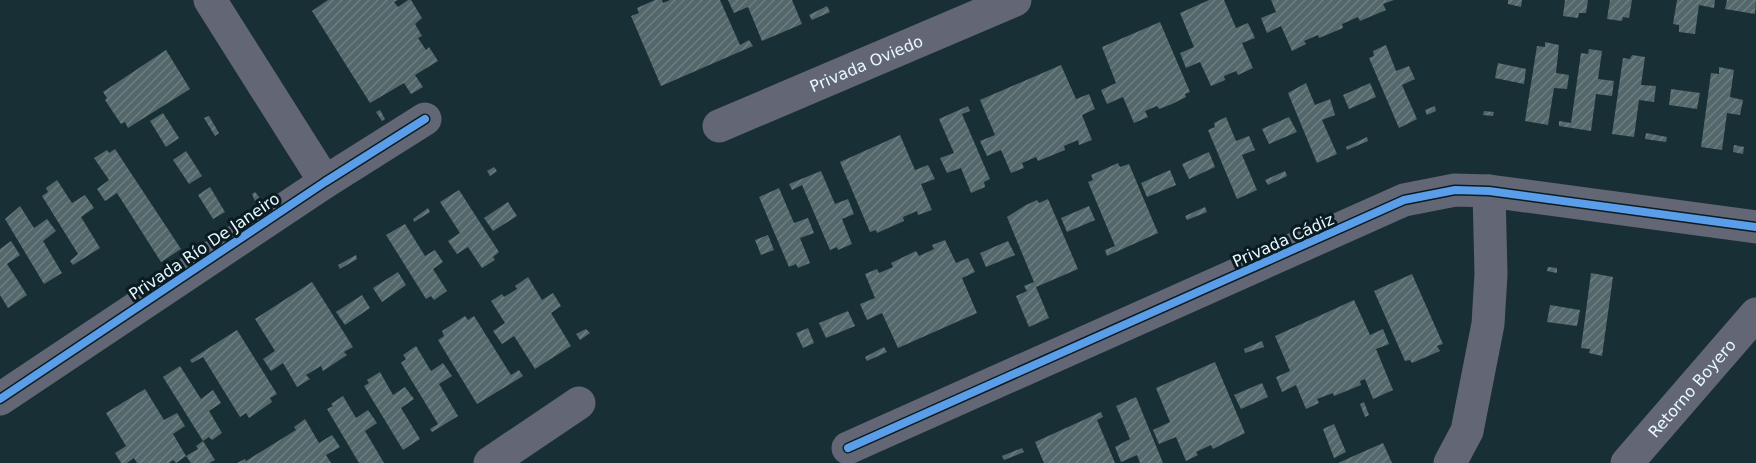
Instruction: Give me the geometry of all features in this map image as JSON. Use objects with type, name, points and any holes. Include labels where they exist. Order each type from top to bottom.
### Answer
[{"type":"street","points":[[210,0],[325,182]]},
{"type":"street","name":"Privada Oviedo","points":[[719,126],[1015,0]]},
{"type":"street","name":"Privada Río De Janeiro","points":[[0,399],[325,182],[425,119]]},
{"type":"street","name":"Privada Cádiz","points":[[848,448],[1404,200],[1455,190],[1489,191],[1756,227]]},
{"type":"street","points":[[1450,463],[1467,430],[1488,324],[1491,273],[1489,191]]},
{"type":"street","name":"Retorno Boyero","points":[[1627,463],[1756,314]]},
{"type":"street","points":[[490,463],[579,403]]},
{"type":"building","points":[[328,0],[398,0],[394,2],[398,7],[411,0],[422,18],[415,24],[422,36],[418,38],[426,50],[429,47],[438,61],[415,75],[423,87],[411,94],[404,83],[370,103],[312,11]]},
{"type":"building","points":[[655,0],[662,0],[663,3],[670,0],[720,0],[740,45],[749,40],[753,46],[661,86],[631,16],[639,13],[637,8]]},
{"type":"building","points":[[728,0],[792,0],[802,24],[762,41],[748,7],[734,13]]},
{"type":"building","points":[[1209,0],[1224,0],[1236,28],[1248,23],[1255,38],[1242,43],[1253,68],[1238,75],[1236,71],[1224,76],[1225,80],[1211,86],[1200,62],[1186,68],[1180,53],[1194,47],[1180,13]]},
{"type":"building","points":[[1271,0],[1394,0],[1383,4],[1386,10],[1360,21],[1358,17],[1342,24],[1343,28],[1319,38],[1318,35],[1304,41],[1306,44],[1292,51],[1281,26],[1267,33],[1261,18],[1276,12]]},
{"type":"building","points":[[1508,0],[1522,0],[1521,7],[1508,4]]},
{"type":"building","points":[[1565,0],[1588,0],[1586,13],[1579,13],[1578,18],[1563,16]]},
{"type":"building","points":[[1610,0],[1632,0],[1629,18],[1623,17],[1622,21],[1607,19]]},
{"type":"building","points":[[1677,0],[1715,0],[1714,8],[1699,5],[1695,34],[1679,32],[1679,25],[1673,24]]},
{"type":"building","points":[[1727,0],[1756,0],[1755,14],[1725,9]]},
{"type":"building","points":[[827,6],[830,12],[812,20],[809,15]]},
{"type":"building","points":[[1160,22],[1190,92],[1185,94],[1186,97],[1172,104],[1159,109],[1157,106],[1145,111],[1148,117],[1134,123],[1123,97],[1107,104],[1101,90],[1116,83],[1102,47]]},
{"type":"building","points":[[1545,42],[1559,45],[1556,73],[1569,75],[1567,89],[1554,88],[1548,125],[1525,121],[1537,46],[1545,47]]},
{"type":"building","points":[[1386,45],[1396,71],[1409,66],[1415,79],[1402,85],[1417,119],[1399,128],[1369,58],[1374,56],[1373,51]]},
{"type":"building","points":[[1589,49],[1602,51],[1598,79],[1614,81],[1612,96],[1596,94],[1591,131],[1559,126],[1559,121],[1571,123],[1581,53],[1588,54]]},
{"type":"building","points":[[166,50],[190,89],[128,128],[125,122],[121,124],[105,100],[107,98],[103,92]]},
{"type":"building","points":[[1632,55],[1645,57],[1641,85],[1656,86],[1654,102],[1639,100],[1634,137],[1612,134],[1623,58],[1630,59]]},
{"type":"building","points":[[1498,63],[1526,69],[1524,84],[1495,78]]},
{"type":"building","points":[[1061,65],[1076,99],[1089,94],[1095,109],[1082,115],[1092,140],[1079,145],[1078,140],[1064,146],[1065,150],[1038,161],[1036,157],[1022,163],[1024,168],[1011,173],[1001,150],[987,156],[980,141],[995,135],[980,100]]},
{"type":"building","points":[[1719,67],[1734,70],[1730,97],[1743,100],[1740,115],[1727,113],[1722,150],[1701,147],[1711,73],[1719,74]]},
{"type":"building","points":[[1306,83],[1315,105],[1330,99],[1335,115],[1322,120],[1337,154],[1317,163],[1288,93]]},
{"type":"building","points":[[1370,83],[1376,97],[1349,109],[1343,95]]},
{"type":"building","points":[[1671,89],[1700,93],[1697,109],[1669,105]]},
{"type":"building","points":[[968,106],[970,111],[962,114],[990,179],[984,182],[985,187],[971,193],[961,168],[947,173],[940,158],[954,153],[939,119]]},
{"type":"building","points":[[1435,106],[1436,111],[1427,115],[1425,110]]},
{"type":"building","points":[[380,110],[385,119],[382,121],[376,112]]},
{"type":"building","points":[[1484,111],[1494,112],[1493,116],[1483,115]]},
{"type":"building","points":[[163,113],[179,138],[166,147],[150,121]]},
{"type":"building","points":[[209,116],[219,133],[215,136],[204,118]]},
{"type":"building","points":[[1226,117],[1236,141],[1249,136],[1255,150],[1242,155],[1257,190],[1237,199],[1208,130],[1215,127],[1214,123]]},
{"type":"building","points":[[1289,117],[1297,132],[1269,144],[1262,129]]},
{"type":"building","points":[[1646,133],[1667,137],[1666,142],[1645,139]]},
{"type":"building","points":[[900,135],[915,170],[928,165],[935,179],[921,184],[932,210],[918,215],[917,211],[903,217],[904,221],[877,233],[876,230],[870,232],[840,162]]},
{"type":"building","points":[[1367,137],[1368,141],[1347,150],[1346,147]]},
{"type":"building","points":[[1734,145],[1744,147],[1743,154],[1733,152]]},
{"type":"building","points":[[115,149],[181,249],[161,262],[117,193],[105,201],[97,189],[109,180],[94,158],[107,150],[109,153]]},
{"type":"building","points":[[186,151],[202,176],[189,184],[173,160]]},
{"type":"building","points":[[1209,152],[1215,167],[1189,179],[1182,164]]},
{"type":"building","points":[[1118,163],[1120,167],[1129,164],[1158,233],[1107,256],[1105,250],[1115,246],[1088,182],[1093,180],[1091,175]]},
{"type":"building","points":[[494,167],[497,171],[490,176],[487,171]]},
{"type":"building","points":[[1170,170],[1176,185],[1147,197],[1141,183]]},
{"type":"building","points":[[821,171],[835,204],[848,199],[854,214],[842,219],[852,244],[838,250],[837,247],[830,250],[802,185],[792,190],[789,184]]},
{"type":"building","points":[[1285,171],[1287,176],[1268,185],[1265,180]]},
{"type":"building","points":[[57,180],[72,203],[85,195],[94,208],[81,217],[100,248],[73,265],[70,261],[78,254],[42,196],[48,192],[46,188]]},
{"type":"building","points":[[210,187],[225,212],[213,219],[198,195]]},
{"type":"building","points":[[779,188],[794,223],[808,218],[814,233],[800,238],[810,263],[798,268],[796,264],[789,267],[759,197]]},
{"type":"building","points":[[459,190],[499,252],[493,257],[495,260],[482,268],[468,247],[457,254],[448,241],[460,233],[440,202]]},
{"type":"building","points":[[255,192],[260,198],[255,201],[252,194]]},
{"type":"building","points":[[1048,199],[1078,269],[1036,287],[1049,318],[1029,327],[1016,296],[1027,291],[1024,286],[1034,282],[1007,217],[1037,200],[1039,203]]},
{"type":"building","points":[[508,202],[517,216],[493,231],[484,218]]},
{"type":"building","points":[[20,206],[34,228],[47,219],[56,231],[43,241],[62,273],[44,284],[5,219]]},
{"type":"building","points":[[1089,206],[1095,220],[1067,232],[1061,218]]},
{"type":"building","points":[[1205,207],[1207,212],[1187,220],[1185,216]]},
{"type":"building","points":[[428,208],[430,212],[414,222],[413,219]]},
{"type":"building","points":[[405,224],[425,256],[435,250],[443,262],[433,269],[447,291],[434,300],[431,296],[426,299],[386,235]]},
{"type":"building","points":[[768,235],[774,250],[761,255],[755,240]]},
{"type":"building","points":[[945,240],[956,263],[968,258],[975,272],[962,278],[977,313],[898,348],[882,313],[867,320],[860,304],[875,298],[865,274],[877,269],[879,273],[893,267],[891,263],[916,251],[919,256],[934,249],[932,245]]},
{"type":"building","points":[[11,241],[20,255],[7,264],[27,295],[8,308],[0,295],[0,249]]},
{"type":"building","points":[[1008,241],[1015,255],[986,267],[980,253]]},
{"type":"building","points":[[356,255],[357,259],[340,269],[338,265]]},
{"type":"building","points":[[1548,267],[1557,268],[1557,273],[1547,271]]},
{"type":"building","points":[[398,272],[406,285],[382,302],[373,288]]},
{"type":"building","points":[[1591,273],[1613,277],[1602,356],[1589,353],[1590,349],[1581,348]]},
{"type":"building","points":[[1412,274],[1443,344],[1437,346],[1440,351],[1412,363],[1410,360],[1405,361],[1374,291]]},
{"type":"building","points":[[528,277],[542,300],[553,293],[561,306],[551,313],[571,346],[535,369],[514,336],[502,344],[493,331],[505,323],[491,301],[502,294],[504,297],[517,289],[515,286]]},
{"type":"building","points":[[312,282],[353,347],[344,352],[347,355],[323,371],[321,366],[306,375],[310,379],[297,387],[283,363],[271,371],[263,359],[275,351],[255,319]]},
{"type":"building","points":[[362,295],[370,308],[345,325],[336,312]]},
{"type":"building","points":[[1354,300],[1370,335],[1383,329],[1389,344],[1376,349],[1393,390],[1373,399],[1365,379],[1360,381],[1361,385],[1334,396],[1333,393],[1317,399],[1319,403],[1306,409],[1296,385],[1282,392],[1276,377],[1290,371],[1275,336]]},
{"type":"building","points":[[1550,305],[1580,310],[1577,326],[1547,322]]},
{"type":"building","points":[[848,311],[855,326],[826,338],[819,323]]},
{"type":"building","points":[[465,316],[468,320],[474,316],[511,375],[519,370],[523,376],[477,404],[438,340],[444,336],[442,331]]},
{"type":"building","points":[[808,328],[814,343],[803,348],[796,333]]},
{"type":"building","points":[[586,329],[590,333],[580,340],[576,334]]},
{"type":"building","points":[[237,330],[277,394],[270,398],[272,402],[249,418],[246,413],[240,417],[203,357],[192,363],[190,360]]},
{"type":"building","points":[[1262,341],[1264,347],[1245,353],[1244,349]]},
{"type":"building","points":[[416,346],[431,371],[443,363],[452,376],[439,384],[458,416],[432,432],[430,429],[438,424],[401,363],[406,359],[403,355]]},
{"type":"building","points":[[884,347],[887,352],[867,361],[865,357]]},
{"type":"building","points":[[1215,362],[1245,433],[1213,449],[1211,445],[1196,452],[1198,455],[1186,461],[1176,437],[1159,444],[1153,430],[1170,422],[1156,388]]},
{"type":"building","points":[[180,366],[201,399],[213,390],[221,403],[209,411],[222,433],[212,440],[209,437],[203,441],[163,377]]},
{"type":"building","points":[[380,372],[393,395],[405,387],[414,399],[401,408],[420,439],[403,450],[364,386],[369,383],[367,380]]},
{"type":"building","points":[[1262,383],[1268,397],[1241,409],[1234,395]]},
{"type":"building","points":[[145,389],[164,420],[177,413],[185,426],[173,434],[186,456],[176,463],[173,460],[169,463],[137,463],[134,458],[127,463],[121,463],[115,453],[126,446],[106,413]]},
{"type":"building","points":[[343,396],[356,418],[368,410],[377,423],[365,431],[384,463],[359,463],[327,409]]},
{"type":"building","points":[[1136,397],[1163,463],[1140,463],[1137,455],[1121,462],[1115,447],[1130,439],[1116,406]]},
{"type":"building","points":[[1364,402],[1369,415],[1365,417],[1360,404]]},
{"type":"building","points":[[1101,412],[1103,417],[1097,420],[1115,463],[1044,463],[1035,442]]},
{"type":"building","points":[[305,419],[319,443],[332,435],[340,447],[326,455],[331,463],[237,463],[245,459],[246,461],[296,430],[294,427]]},
{"type":"building","points":[[1334,424],[1346,452],[1334,458],[1323,429]]},
{"type":"building","points":[[203,441],[215,460],[209,463],[191,463],[186,456],[198,449],[196,446]]},
{"type":"building","points":[[1383,443],[1392,463],[1338,463]]},
{"type":"building","points":[[1022,448],[1024,452],[1004,460],[1002,456]]},
{"type":"cycle path","points":[[0,399],[325,182],[425,119]]},
{"type":"cycle path","points":[[848,448],[1404,200],[1455,190],[1489,191],[1756,227]]}]
